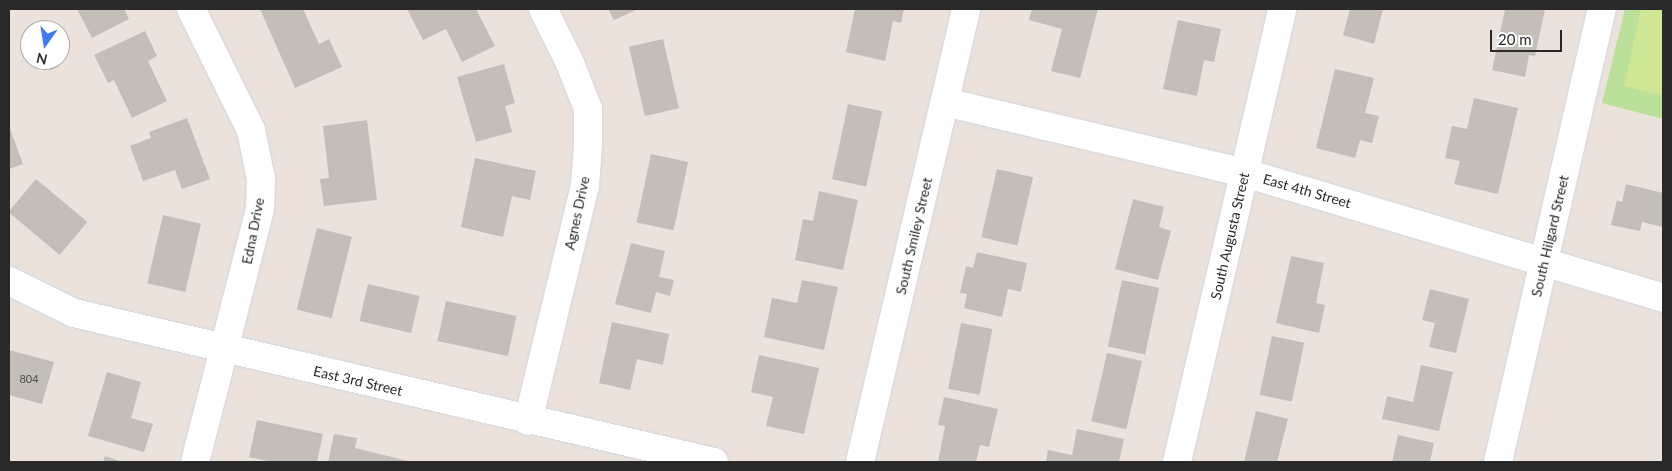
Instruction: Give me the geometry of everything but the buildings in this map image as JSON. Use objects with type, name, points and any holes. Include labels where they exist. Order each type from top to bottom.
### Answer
[{"type":"street","name":"Edna Drive","points":[[191,9],[251,130],[261,178],[260,209],[226,350],[195,462]]},
{"type":"street","name":"Agnes Drive","points":[[528,421],[585,186],[588,145],[588,109],[570,63],[543,9]]},
{"type":"street","name":"South Smiley Street","points":[[860,462],[966,9]]},
{"type":"street","name":"South Augusta Street","points":[[1177,462],[1282,9]]},
{"type":"street","name":"South Hilgard Street","points":[[1498,462],[1602,9]]},
{"type":"street","name":"East 4th Street","points":[[945,102],[1245,173],[1663,298]]},
{"type":"street","name":"East 3rd Street","points":[[9,281],[74,313],[528,421],[714,462]]},
{"type":"green space","points":[[1625,9],[1663,9],[1663,119],[1602,103]]},
{"type":"green space","points":[[1641,9],[1663,9],[1663,96],[1624,86]]}]
